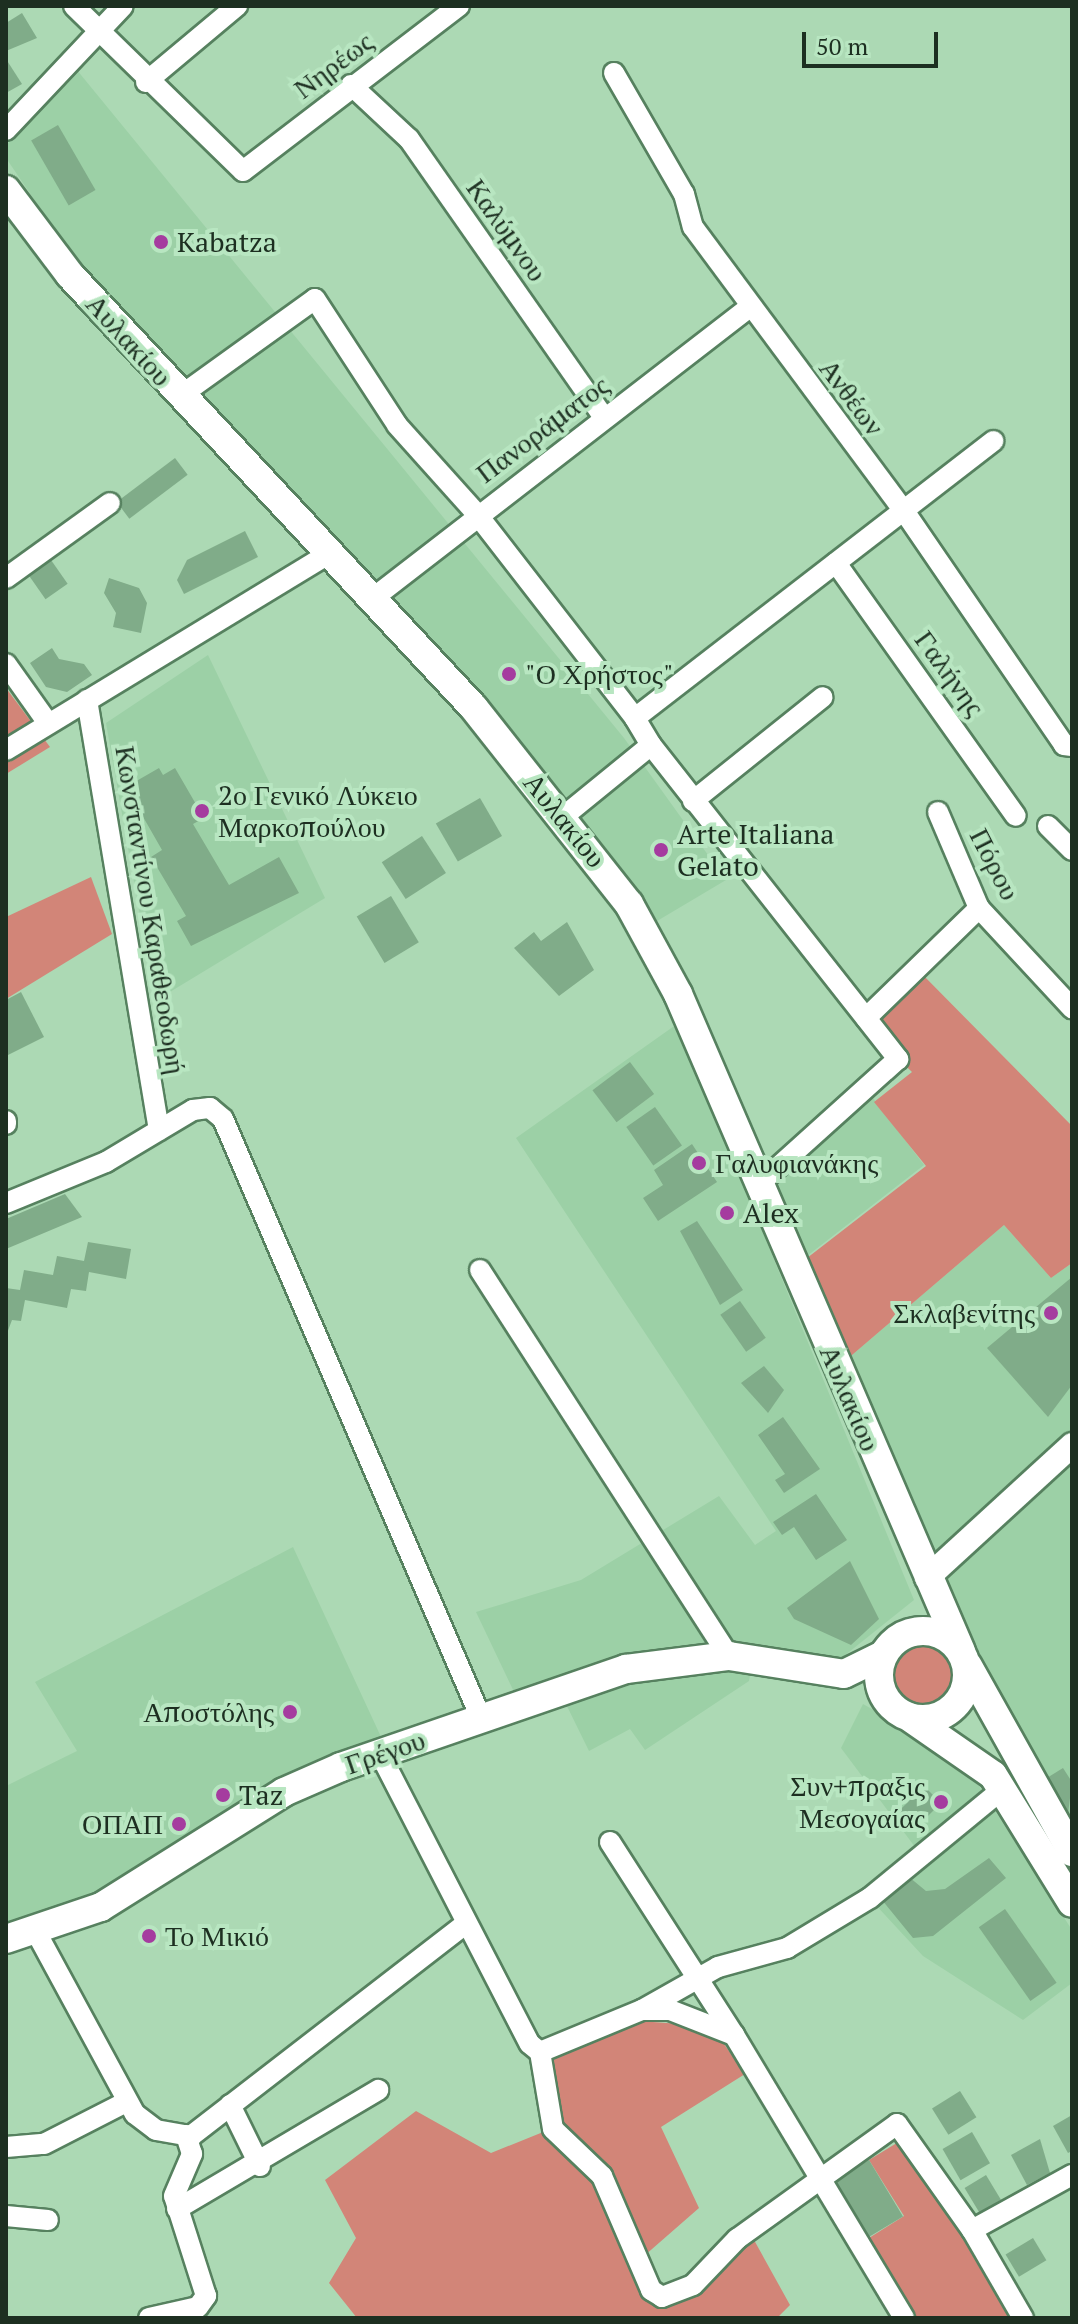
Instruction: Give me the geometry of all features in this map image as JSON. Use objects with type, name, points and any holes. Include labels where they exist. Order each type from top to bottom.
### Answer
[{"type":"main road","name":"Αυλακίου","points":[[10,203],[180,396],[330,553],[564,816],[655,948],[927,1578],[964,1658],[1072,1852]]},
{"type":"main road","points":[[905,1634],[936,1632],[964,1658],[965,1692],[948,1712],[900,1712],[879,1683],[883,1655],[905,1634],[927,1605],[927,1578]]},
{"type":"main road","name":"Γρέγου","points":[[6,1940],[101,1907],[284,1792],[380,1754],[626,1669],[729,1656],[794,1668],[854,1673],[883,1655]]},
{"type":"main road","name":"Γρέγου","points":[[794,1668],[900,1712],[959,1746],[1004,1788],[1072,1903]]},
{"type":"street","points":[[74,6],[146,82],[237,6]]},
{"type":"street","points":[[6,130],[96,31],[123,6]]},
{"type":"street","name":"Νηρέως","points":[[146,82],[243,171],[351,85],[459,6]]},
{"type":"street","name":"Ανθέων","points":[[614,73],[684,194],[693,227],[749,308],[902,508],[1068,746]]},
{"type":"street","name":"Καλύμνου","points":[[351,85],[409,139],[604,418]]},
{"type":"street","points":[[180,396],[315,299],[397,425],[476,513],[635,718],[693,801],[894,1049],[895,1069],[759,1184]]},
{"type":"street","name":"Πανοράματος","points":[[372,599],[476,513],[749,308]]},
{"type":"street","points":[[635,718],[836,563],[902,508],[994,441]]},
{"type":"street","points":[[6,578],[110,503]]},
{"type":"street","points":[[6,750],[330,553]]},
{"type":"street","name":"Γαλήνης","points":[[836,563],[1016,816]]},
{"type":"street","points":[[6,664],[48,723]]},
{"type":"street","points":[[693,801],[823,697]]},
{"type":"street","name":"Κωνσταντίνου Καραθεοδωρή","points":[[87,700],[159,1130]]},
{"type":"street","points":[[564,816],[651,745]]},
{"type":"street","name":"Πόρου","points":[[938,812],[979,908],[1072,1008]]},
{"type":"street","points":[[1048,826],[1072,850]]},
{"type":"street","points":[[866,1018],[979,908]]},
{"type":"street","points":[[6,1203],[106,1162],[193,1110],[210,1108],[223,1119],[481,1718]]},
{"type":"street","points":[[480,1270],[729,1656]]},
{"type":"street","points":[[927,1578],[1071,1448]]},
{"type":"street","points":[[380,1754],[463,1926],[520,2030],[540,2052],[553,2129],[605,2180],[651,2290],[662,2297],[693,2285],[737,2239],[897,2124],[972,2230],[1023,2318]]},
{"type":"street","points":[[540,2052],[642,2010],[700,1977],[787,1948],[870,1898],[1004,1788]]},
{"type":"street","points":[[610,1842],[700,1977],[818,2181],[904,2318]]},
{"type":"street","points":[[35,1930],[126,2102],[156,2130],[186,2135],[205,2129],[230,2105],[463,1926]]},
{"type":"street","points":[[642,2010],[670,2010],[734,2035]]},
{"type":"street","points":[[177,2209],[260,2166],[378,2090]]},
{"type":"street","points":[[6,2147],[44,2144],[126,2102]]},
{"type":"street","points":[[230,2105],[260,2166]]},
{"type":"street","points":[[149,2318],[198,2307],[206,2296],[177,2209],[177,2184],[192,2154],[186,2135]]},
{"type":"street","points":[[972,2230],[1072,2175]]},
{"type":"street","points":[[6,2216],[48,2220]]},
{"type":"shaded area","points":[[72,64],[624,738],[726,880],[652,924],[530,763],[65,245],[6,158],[6,146]]},
{"type":"shaded area","name":"2ο Γενικό Λύκειο Μαρκοπούλου","points":[[208,655],[325,898],[155,1001],[106,723]]},
{"type":"shaded area","points":[[6,688],[50,747],[6,774]]},
{"type":"shaded area","points":[[91,877],[112,934],[6,999],[6,917]]},
{"type":"shaded area","points":[[921,973],[1072,1126],[1072,1263],[1051,1278],[1004,1225],[838,1367],[798,1265],[926,1166],[874,1102],[912,1072],[866,1027]]},
{"type":"shaded area","points":[[677,1024],[914,1600],[839,1660],[725,1642],[646,1650],[515,1694],[476,1612],[581,1580],[719,1496],[755,1545],[776,1531],[516,1138]]},
{"type":"shaded area","points":[[873,1098],[924,1165],[798,1263],[763,1186]]},
{"type":"shaded area","points":[[1004,1225],[1051,1278],[1072,1263],[1072,1430],[920,1569],[838,1367]]},
{"type":"shaded area","points":[[1072,1460],[1072,1822],[933,1579]]},
{"type":"shaded area","points":[[293,1547],[382,1739],[90,1900],[6,1927],[6,1786],[77,1751],[35,1682]]},
{"type":"shaded area","points":[[915,1642],[927,1642],[943,1651],[950,1661],[950,1685],[943,1695],[927,1704],[915,1704],[895,1690],[890,1679],[890,1667],[904,1647]]},
{"type":"shaded area","points":[[751,1669],[749,1681],[645,1750],[630,1729],[589,1751],[563,1698],[642,1673]]},
{"type":"shaded area","points":[[863,1704],[937,1746],[979,1786],[1072,1930],[1072,1983],[1023,2020],[923,1956],[873,1902],[924,1859],[841,1748]]},
{"type":"shaded area","points":[[639,2021],[680,2024],[724,2044],[745,2074],[661,2127],[699,2208],[644,2256],[665,2299],[749,2231],[790,2305],[777,2318],[357,2318],[329,2283],[356,2238],[325,2180],[416,2111],[491,2153],[553,2128],[541,2060]]},
{"type":"shaded area","points":[[905,2138],[1018,2318],[908,2318],[861,2243],[904,2216],[869,2160]]},
{"type":"building","points":[[22,13],[37,38],[6,51],[6,23]]},
{"type":"building","points":[[6,59],[22,84],[6,93]]},
{"type":"building","points":[[58,125],[96,190],[69,205],[31,140]]},
{"type":"building","points":[[175,458],[188,475],[129,519],[117,502]]},
{"type":"building","points":[[245,531],[258,557],[184,594],[177,580],[187,560]]},
{"type":"building","points":[[51,560],[68,584],[46,599],[29,575]]},
{"type":"building","points":[[109,578],[139,588],[147,603],[141,633],[113,627],[116,613],[104,593]]},
{"type":"building","points":[[52,648],[59,659],[84,664],[92,675],[67,692],[46,687],[30,663]]},
{"type":"building","points":[[159,768],[163,775],[175,768],[204,818],[193,824],[229,885],[279,857],[299,893],[191,946],[177,921],[186,916],[151,857],[162,850],[126,787]]},
{"type":"building","points":[[480,798],[502,836],[458,862],[436,824]]},
{"type":"building","points":[[422,836],[446,873],[406,899],[382,862]]},
{"type":"building","points":[[391,896],[419,942],[385,963],[357,917]]},
{"type":"building","points":[[567,922],[594,970],[559,996],[514,948],[534,932],[541,941]]},
{"type":"building","points":[[21,992],[44,1037],[6,1056],[6,1000]]},
{"type":"building","points":[[630,1062],[654,1094],[617,1122],[592,1090]]},
{"type":"building","points":[[655,1107],[682,1146],[653,1166],[626,1127]]},
{"type":"building","points":[[692,1144],[717,1182],[658,1221],[643,1198],[663,1185],[654,1170]]},
{"type":"building","points":[[65,1194],[82,1217],[6,1249],[6,1219]]},
{"type":"building","points":[[697,1221],[743,1290],[720,1305],[680,1231]]},
{"type":"building","points":[[88,1242],[131,1249],[126,1279],[89,1272],[86,1291],[71,1289],[67,1308],[25,1300],[21,1321],[12,1320],[6,1336],[6,1288],[20,1290],[24,1270],[53,1275],[57,1256],[84,1261]]},
{"type":"building","name":"Σκλαβενίτης","points":[[1072,1277],[1072,1385],[1048,1417],[987,1348]]},
{"type":"building","points":[[740,1301],[766,1338],[746,1352],[720,1315]]},
{"type":"building","points":[[764,1366],[784,1390],[768,1413],[741,1383]]},
{"type":"building","points":[[783,1417],[820,1469],[784,1493],[775,1480],[785,1474],[758,1435]]},
{"type":"building","points":[[816,1494],[847,1540],[816,1560],[794,1527],[782,1535],[773,1522]]},
{"type":"building","points":[[850,1561],[879,1619],[851,1645],[794,1619],[787,1608]]},
{"type":"building","points":[[1063,1768],[1072,1782],[1067,1822],[1042,1781]]},
{"type":"building","points":[[924,1786],[941,1803],[913,1831],[896,1814]]},
{"type":"building","points":[[989,1858],[1006,1878],[933,1936],[913,1938],[882,1900],[909,1877],[926,1891],[945,1889]]},
{"type":"building","points":[[1005,1909],[1057,1983],[1030,2001],[979,1927]]},
{"type":"building","points":[[960,2091],[976,2117],[948,2135],[932,2108]]},
{"type":"building","points":[[1072,2115],[1072,2151],[1068,2153],[1053,2126]]},
{"type":"building","points":[[972,2132],[990,2163],[961,2180],[943,2149]]},
{"type":"building","points":[[1040,2139],[1050,2173],[1027,2185],[1011,2155]]},
{"type":"building","points":[[869,2160],[903,2217],[859,2243],[825,2186]]},
{"type":"building","points":[[986,2175],[1001,2200],[980,2213],[965,2188]]},
{"type":"building","points":[[1033,2238],[1046,2260],[1019,2277],[1006,2254]]},
{"type":"place","name":"Kabatza","points":[[161,242]]},
{"type":"place","name":"\"Ο Χρήστος\"","points":[[509,674]]},
{"type":"place","name":"2ο Γενικό Λύκειο Μαρκοπούλου","points":[[202,811]]},
{"type":"place","name":"Arte Italiana Gelato","points":[[661,850]]},
{"type":"place","name":"Γαλυφιανάκης","points":[[699,1163]]},
{"type":"place","name":"Alex","points":[[727,1213]]},
{"type":"place","name":"Σκλαβενίτης","points":[[1051,1313]]},
{"type":"place","name":"Αποστόλης","points":[[290,1712]]},
{"type":"place","name":"Taz","points":[[223,1795]]},
{"type":"place","name":"Συν+πραξις Μεσογαίας","points":[[941,1802]]},
{"type":"place","name":"ΟΠΑΠ","points":[[179,1824]]},
{"type":"place","name":"Το Μικιό","points":[[149,1936]]}]
